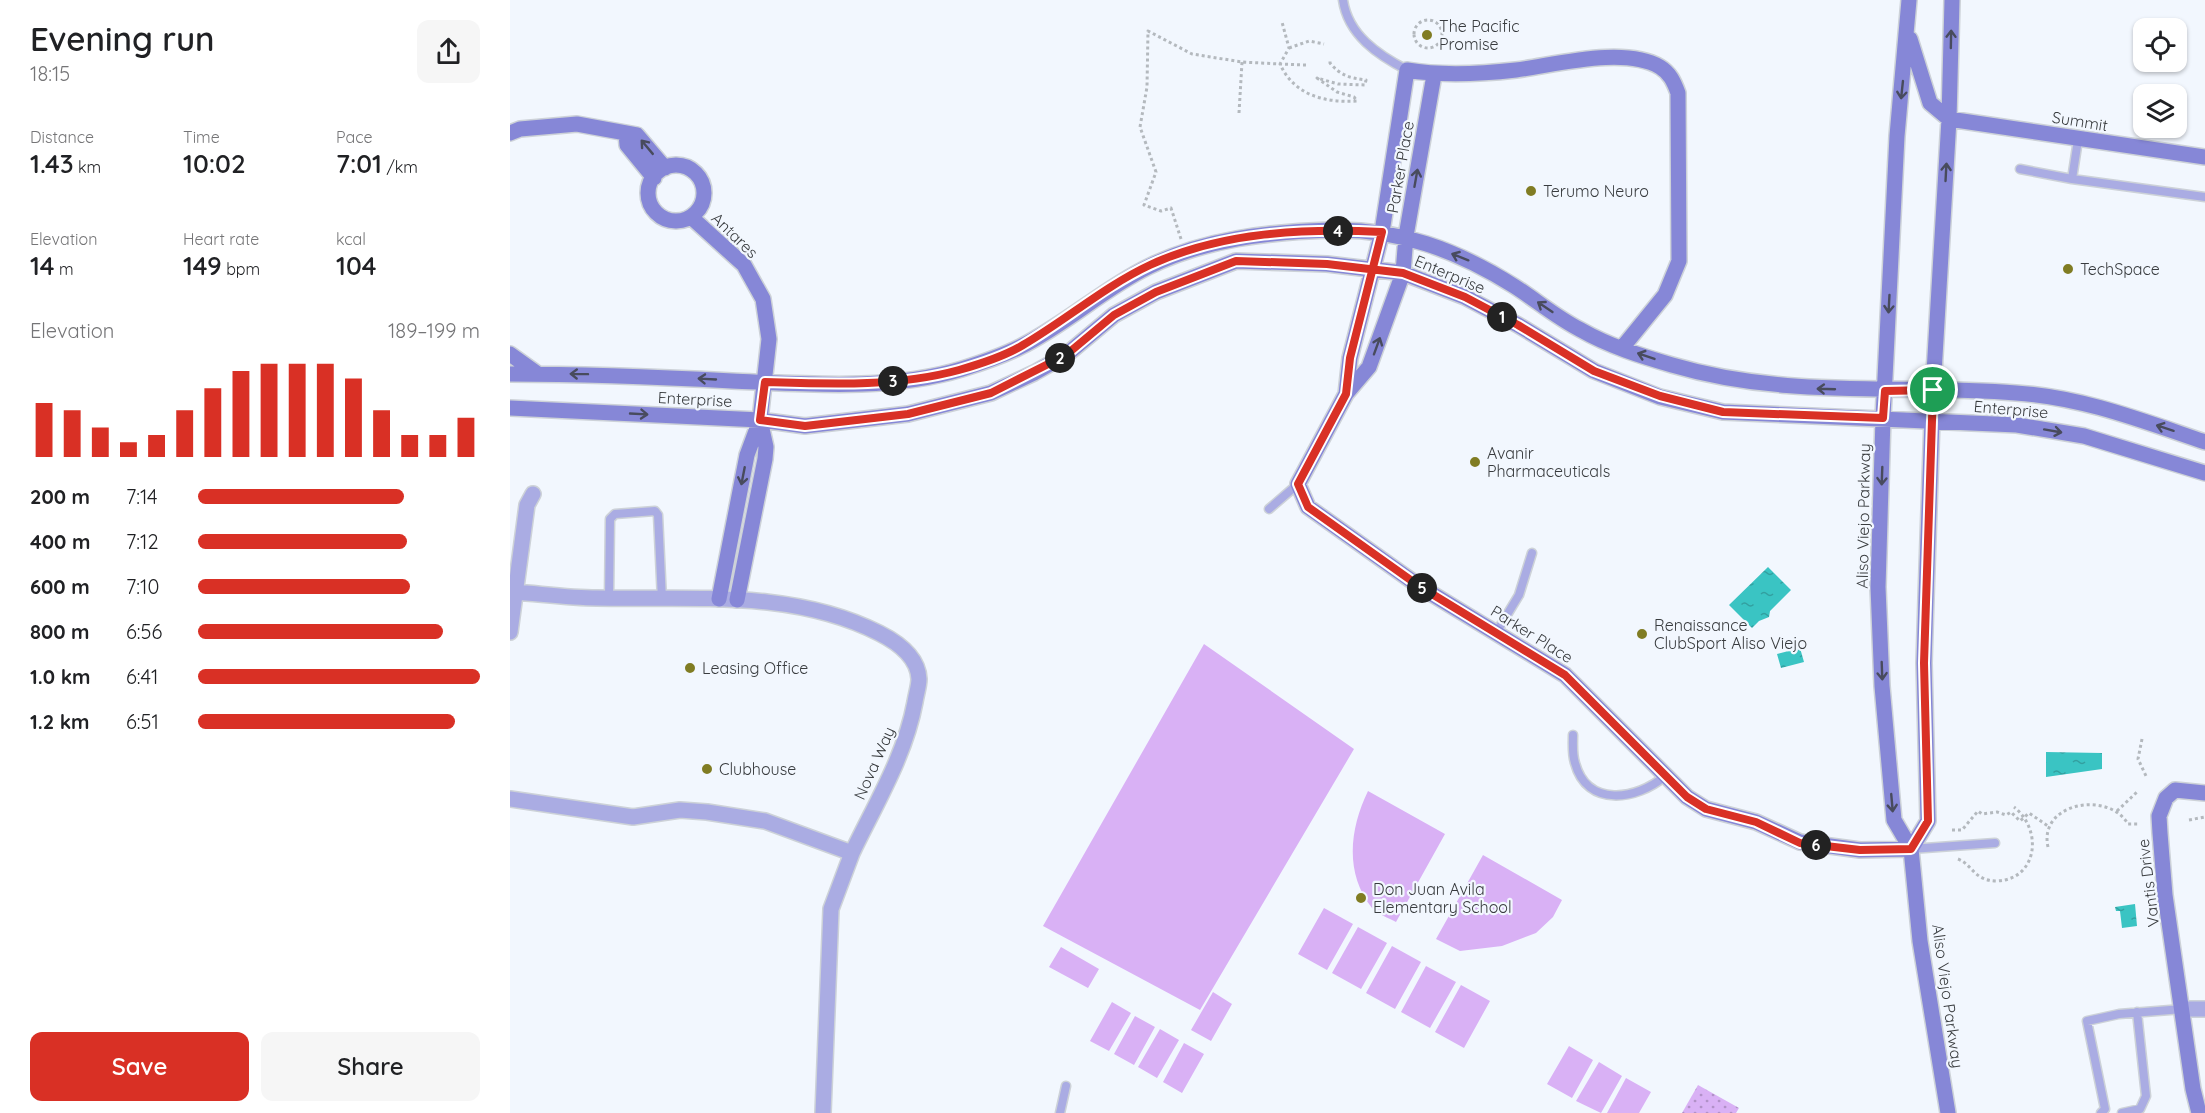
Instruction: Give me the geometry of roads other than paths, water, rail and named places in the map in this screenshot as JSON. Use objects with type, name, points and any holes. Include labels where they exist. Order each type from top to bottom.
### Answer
[{"type":"main road","name":"Aliso Viejo Parkway","points":[[1909,0],[1908,32],[1897,136],[1883,418],[1878,587],[1882,686],[1894,820],[1911,849],[1920,941],[1948,1113]]},
{"type":"main road","points":[[1911,849],[1928,821],[1924,663],[1933,390],[1949,119],[1952,0]]},
{"type":"main road","points":[[1908,32],[1930,104],[1949,119]]},
{"type":"main road","points":[[1407,70],[1434,75],[1515,70],[1570,60],[1614,58],[1654,64],[1673,79],[1678,93],[1679,261],[1665,295],[1622,348]]},
{"type":"main road","name":"Parker Place","points":[[1346,394],[1350,358],[1382,232],[1407,70]]},
{"type":"main road","name":"Parker Place","points":[[1434,75],[1406,236],[1403,273],[1369,367],[1346,394],[1298,484],[1308,507],[1419,586],[1565,675],[1687,797],[1706,809],[1756,822],[1800,843],[1860,850],[1911,849]]},
{"type":"main road","name":"Summit","points":[[1949,119],[2078,140],[2205,157]]},
{"type":"main road","points":[[513,129],[577,124],[626,134],[627,145],[659,173]]},
{"type":"main road","name":"Antares","points":[[685,167],[698,176],[702,183],[704,198],[697,212],[691,217],[676,221],[655,212],[648,198],[659,173],[685,167]]},
{"type":"main road","name":"Antares","points":[[691,217],[744,265],[763,299],[769,339],[760,420]]},
{"type":"main road","name":"Enterprise","points":[[510,374],[819,384],[915,380],[961,369],[1021,347],[1086,303],[1150,265],[1234,238],[1330,230],[1382,232],[1406,236],[1477,264],[1580,330],[1622,348],[1734,381],[1796,388],[2017,393],[2071,399],[2205,441]]},
{"type":"main road","name":"Enterprise","points":[[510,408],[760,420],[805,426],[908,414],[991,393],[1066,355],[1114,315],[1156,292],[1236,261],[1327,264],[1403,273],[1465,297],[1518,325],[1594,371],[1660,396],[1723,412],[2017,424],[2084,436],[2205,473]]},
{"type":"main road","points":[[510,354],[538,374]]},
{"type":"main road","points":[[719,599],[747,455],[760,420]]},
{"type":"main road","points":[[737,600],[765,459],[766,447],[760,420]]},
{"type":"main road","name":"Vantis Drive","points":[[2199,1113],[2193,1089],[2184,1009],[2165,895],[2159,816],[2166,798],[2175,790],[2205,793]]},
{"type":"street","points":[[510,632],[527,505],[533,494]]},
{"type":"street","name":"Nova Way","points":[[515,592],[662,600],[719,599],[807,608],[859,623],[898,643],[911,659],[919,678],[911,724],[900,756],[852,853],[831,909],[823,1113]]},
{"type":"street","points":[[510,799],[633,817],[680,810],[765,821],[852,853]]},
{"type":"street","points":[[2184,1009],[2205,1009]]},
{"type":"lane","points":[[1343,0],[1355,31],[1379,56],[1407,70]]},
{"type":"lane","points":[[2072,179],[2078,140]]},
{"type":"lane","points":[[2020,169],[2072,179],[2205,198]]},
{"type":"lane","points":[[1269,509],[1298,484]]},
{"type":"lane","points":[[609,598],[610,519],[615,514],[655,511],[658,514],[662,600]]},
{"type":"lane","points":[[1496,633],[1519,595],[1532,553]]},
{"type":"lane","points":[[1573,735],[1575,763],[1587,783],[1599,791],[1614,796],[1640,793],[1665,776]]},
{"type":"lane","points":[[1911,849],[1995,843]]},
{"type":"lane","points":[[2102,1113],[2104,1109],[2087,1021],[2137,1012],[2184,1009]]},
{"type":"lane","points":[[2122,1113],[2140,1109],[2146,1096],[2137,1012]]},
{"type":"lane","points":[[1061,1113],[1066,1086]]},
{"type":"lane","points":[[2143,1102],[2147,1113]]},
{"type":"water","points":[[1768,567],[1791,590],[1770,611],[1769,617],[1759,621],[1752,628],[1729,605]]},
{"type":"water","points":[[1800,648],[1804,662],[1781,668],[1777,654]]},
{"type":"water","points":[[2046,752],[2102,753],[2102,769],[2046,777]]},
{"type":"water","points":[[2135,904],[2137,926],[2122,928],[2120,911],[2116,911],[2115,907]]},
{"type":"place","name":"The Pacific Promise","points":[[1427,35]]},
{"type":"place","name":"Terumo Neuro","points":[[1531,191]]},
{"type":"place","name":"TechSpace","points":[[2068,269]]},
{"type":"place","name":"Avanir Pharmaceuticals","points":[[1475,462]]},
{"type":"place","name":"Renaissance ClubSport Aliso Viejo","points":[[1642,634]]},
{"type":"place","name":"Leasing Office","points":[[690,668]]},
{"type":"place","name":"Clubhouse","points":[[707,769]]},
{"type":"place","name":"Don Juan Avila Elementary School","points":[[1361,898]]}]
